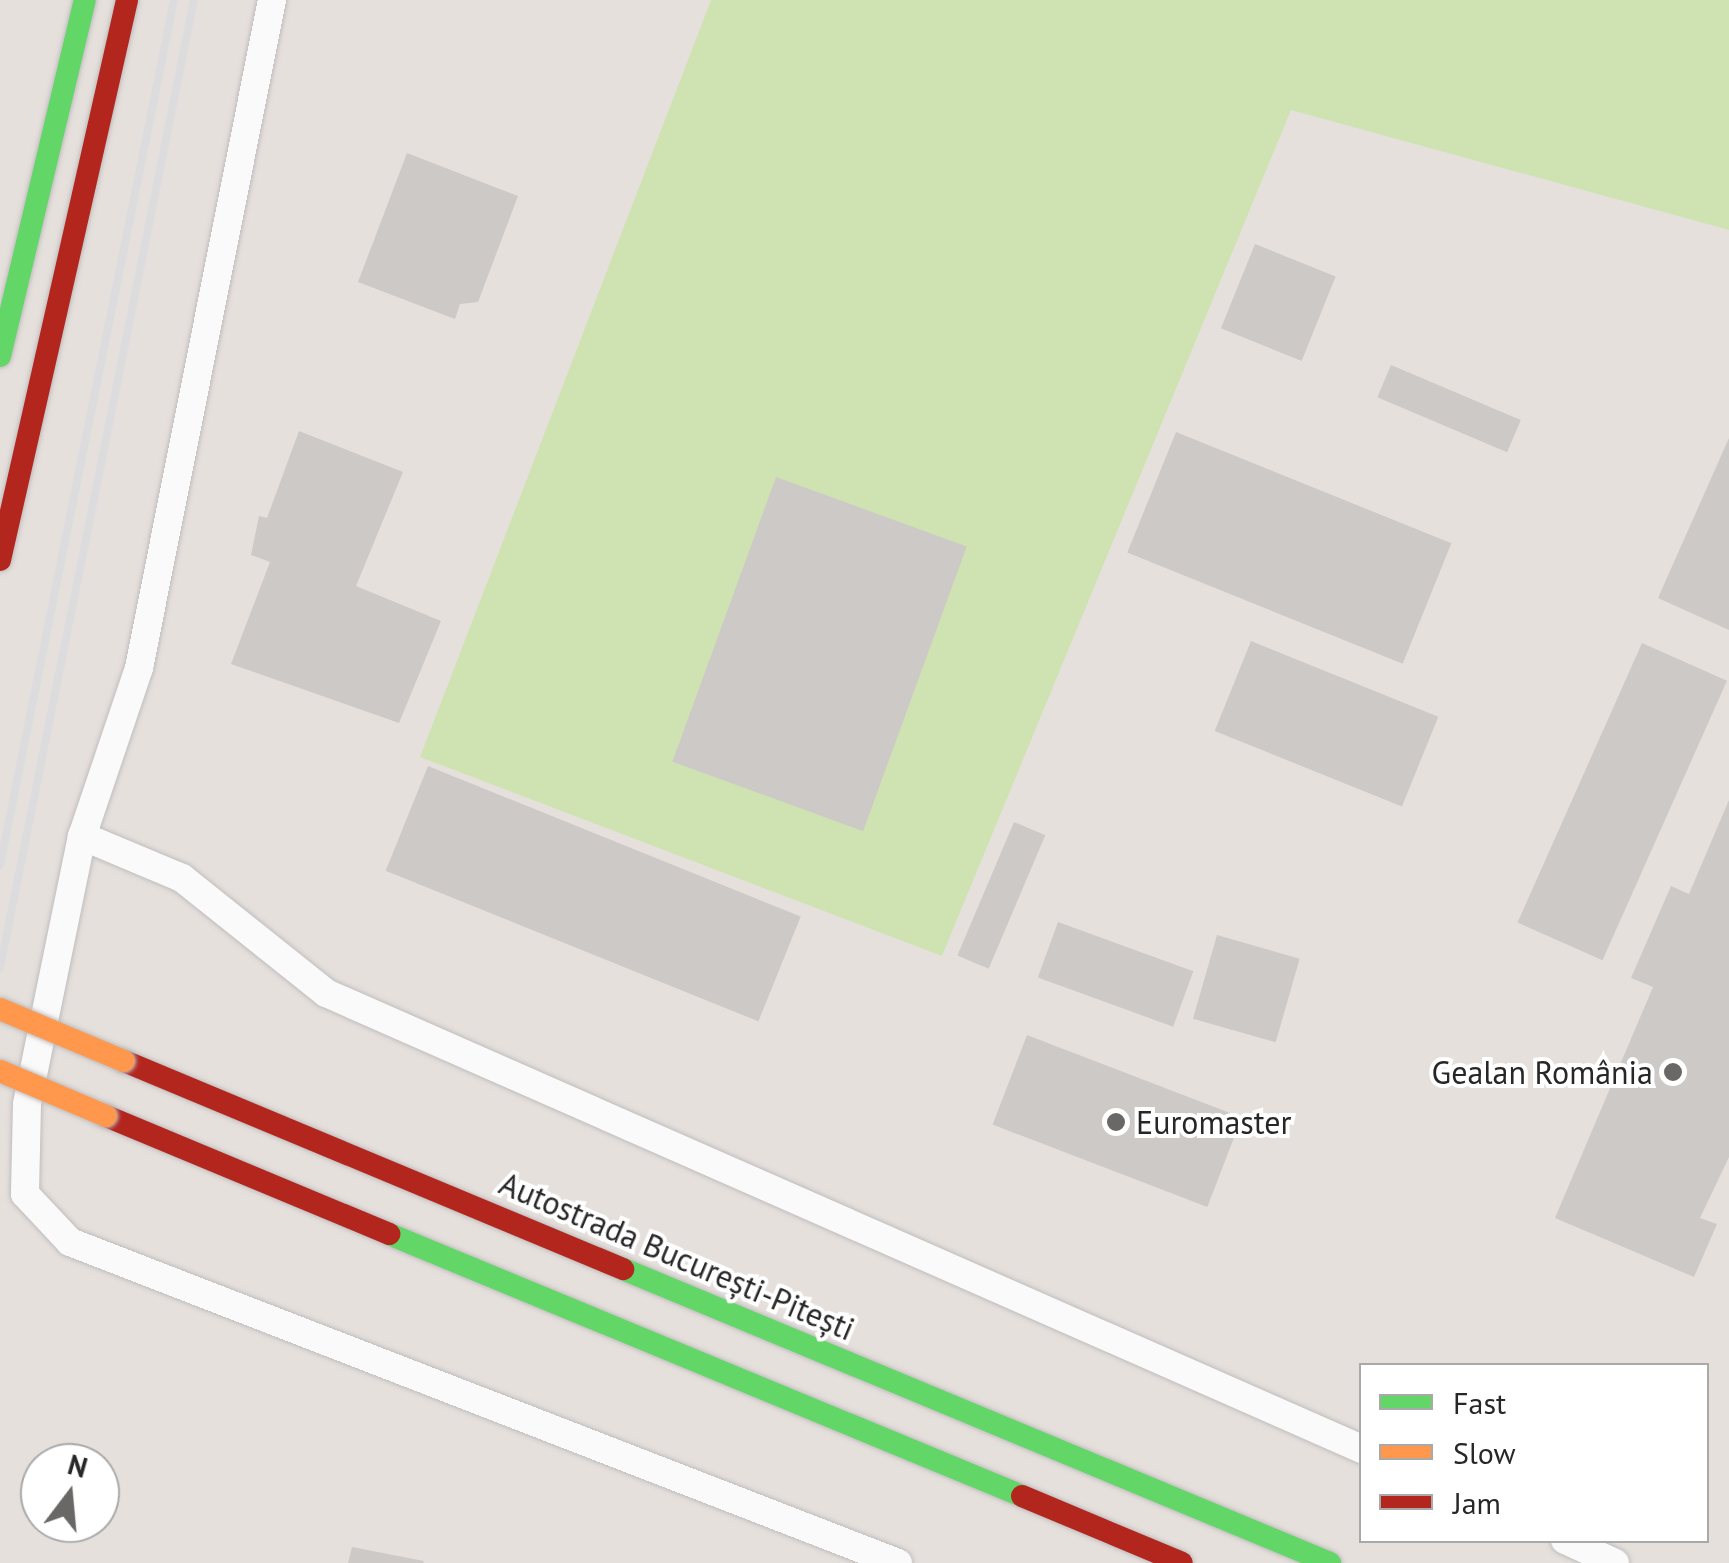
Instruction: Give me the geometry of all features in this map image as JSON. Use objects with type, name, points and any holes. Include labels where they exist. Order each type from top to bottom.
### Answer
[{"type":"main road","points":[[0,356],[85,0]]},
{"type":"main road","points":[[0,560],[127,0]]},
{"type":"main road","name":"Autostrada București-Pitești","points":[[0,1009],[1330,1563]]},
{"type":"main road","points":[[0,1071],[1182,1563]]},
{"type":"street","points":[[272,0],[140,668],[82,836],[23,1146],[25,1194],[48,1226],[264,1319],[898,1563]]},
{"type":"street","points":[[82,836],[182,878],[326,993],[1359,1448]]},
{"type":"street","points":[[1572,1543],[1615,1563]]},
{"type":"green space","points":[[711,0],[1729,0],[1729,230],[1291,110],[942,956],[420,757]]},
{"type":"building","points":[[407,153],[518,196],[478,302],[460,304],[455,319],[358,282]]},
{"type":"building","points":[[1255,244],[1336,277],[1302,361],[1221,328]]},
{"type":"building","points":[[1391,365],[1521,420],[1507,452],[1377,397]]},
{"type":"building","points":[[299,431],[403,472],[356,586],[441,621],[399,723],[231,664],[270,562],[251,555],[259,516],[267,518]]},
{"type":"building","points":[[1176,432],[1451,543],[1403,664],[1127,553]]},
{"type":"building","points":[[1729,438],[1729,630],[1658,598]]},
{"type":"building","points":[[776,477],[967,546],[863,831],[672,762]]},
{"type":"building","points":[[1251,641],[1438,717],[1402,807],[1215,731]]},
{"type":"building","points":[[1642,643],[1727,681],[1602,960],[1518,923]]},
{"type":"building","points":[[428,766],[801,917],[758,1021],[386,871]]},
{"type":"building","name":"Gealan România","points":[[1729,800],[1729,1157],[1700,1218],[1717,1224],[1694,1277],[1555,1218],[1653,987],[1631,978],[1671,886],[1689,894]]},
{"type":"building","points":[[1014,822],[1045,835],[989,969],[957,955]]},
{"type":"building","points":[[1058,922],[1193,971],[1173,1027],[1038,977]]},
{"type":"building","points":[[1217,935],[1300,959],[1276,1042],[1193,1019]]},
{"type":"building","name":"Euromaster","points":[[1027,1035],[1242,1117],[1207,1207],[993,1125]]},
{"type":"building","points":[[352,1547],[424,1561],[348,1563]]},
{"type":"railway","points":[[0,865],[174,0]]},
{"type":"railway","points":[[0,968],[194,0]]},
{"type":"traffic: fast","points":[[0,356],[85,0]]},
{"type":"traffic: fast","points":[[389,1234],[1022,1496]]},
{"type":"traffic: fast","points":[[623,1269],[1330,1563]]},
{"type":"traffic: jam","points":[[0,560],[127,0]]},
{"type":"traffic: jam","points":[[124,1061],[623,1269]]},
{"type":"traffic: jam","points":[[106,1116],[389,1234]]},
{"type":"traffic: jam","points":[[1022,1496],[1182,1563]]},
{"type":"traffic: slow","points":[[0,1009],[124,1061]]},
{"type":"traffic: slow","points":[[0,1071],[106,1116]]},
{"type":"place","name":"Gealan România","points":[[1673,1072]]},
{"type":"place","name":"Euromaster","points":[[1116,1122]]}]
